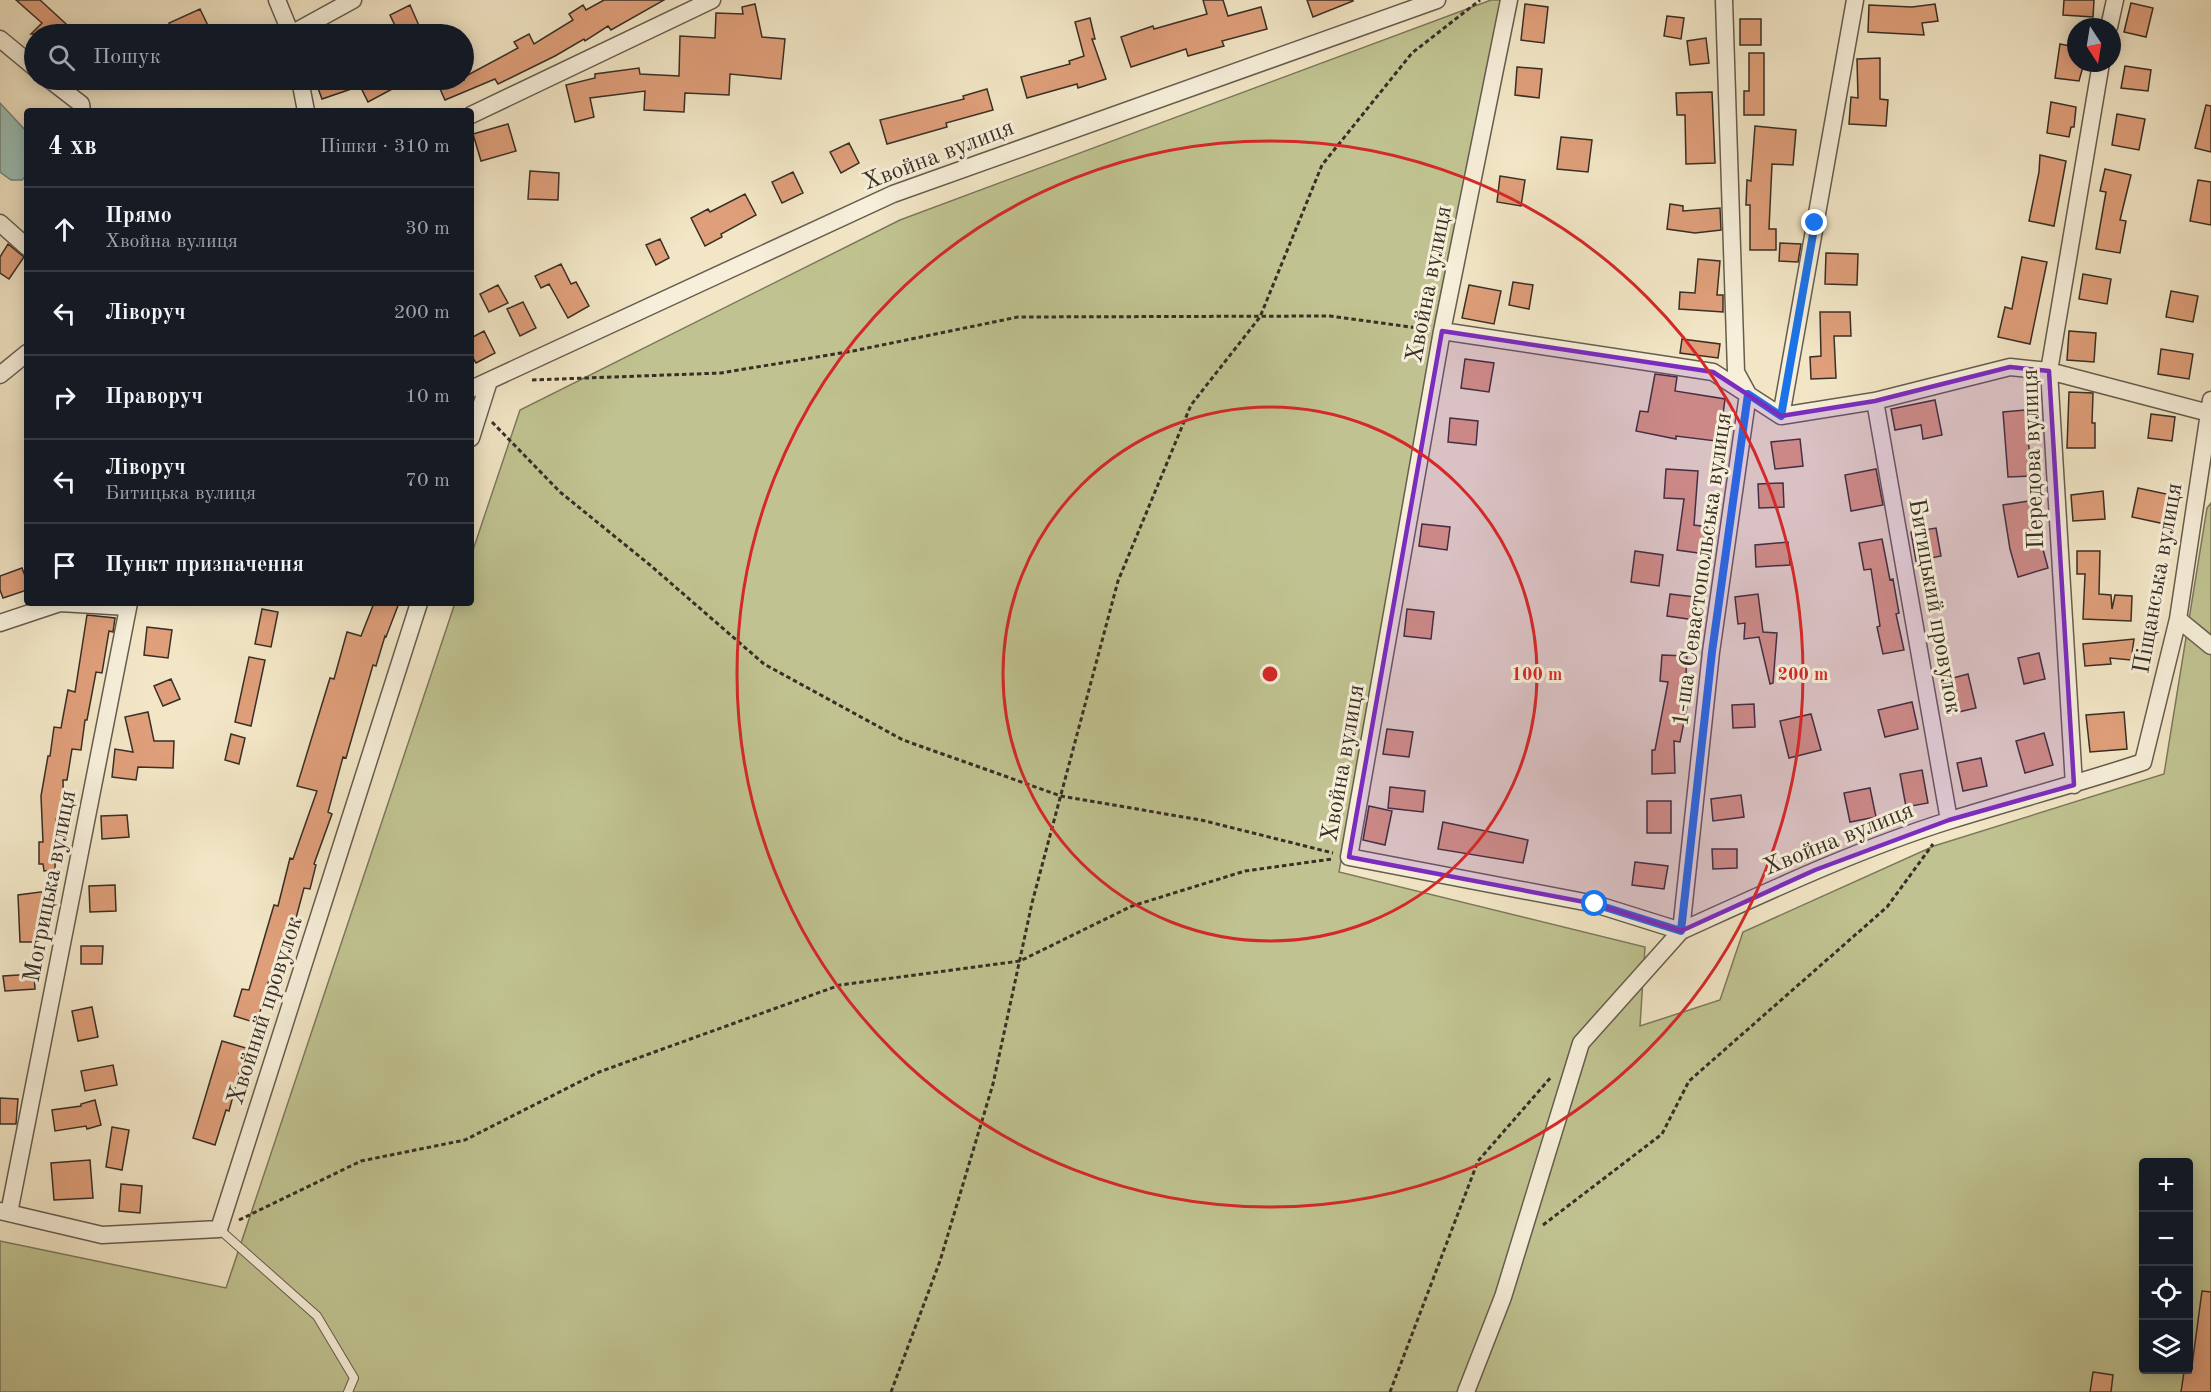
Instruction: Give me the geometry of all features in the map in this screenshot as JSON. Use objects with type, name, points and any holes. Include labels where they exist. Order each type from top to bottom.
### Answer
[{"type":"street","points":[[277,0],[287,24]]},
{"type":"street","points":[[309,24],[353,0]]},
{"type":"street","points":[[474,114],[712,0]]},
{"type":"street","name":"Хвойна вулиця","points":[[474,388],[893,194],[1437,0]]},
{"type":"street","name":"Хвойна вулиця","points":[[1509,0],[1442,331],[1349,857],[1595,904],[1681,931],[1815,870],[1949,820],[2074,785],[2144,762]]},
{"type":"street","name":"1-ша Севастопольська вулиця","points":[[1681,931],[1712,652],[1748,394],[1736,372],[1724,0]]},
{"type":"street","points":[[1781,416],[1855,0]]},
{"type":"street","points":[[2111,18],[2115,0]]},
{"type":"street","points":[[0,39],[24,59]]},
{"type":"street","name":"Передова вулиця","points":[[2074,785],[2049,371],[2099,72]]},
{"type":"street","points":[[63,90],[84,108]]},
{"type":"street","points":[[302,90],[305,108]]},
{"type":"street","points":[[0,223],[24,244]]},
{"type":"street","points":[[1442,331],[1713,372],[1781,416],[1875,401],[2010,367],[2049,371],[2210,408]]},
{"type":"street","points":[[0,375],[24,355]]},
{"type":"street","points":[[474,428],[489,381]]},
{"type":"street","name":"Битицький провулок","points":[[1875,401],[1949,820]]},
{"type":"street","name":"Піщанська вулиця","points":[[2144,762],[2178,619],[2210,408]]},
{"type":"street","points":[[0,623],[51,606]]},
{"type":"street","name":"Могрицька вулиця","points":[[3,1215],[129,606]]},
{"type":"street","name":"Хвойний провулок","points":[[219,1229],[417,606]]},
{"type":"street","points":[[2178,619],[2211,646]]},
{"type":"street","points":[[1466,1392],[1503,1297],[1581,1043],[1681,931]]},
{"type":"street","points":[[3,1215],[102,1235],[219,1229]]},
{"type":"lane","points":[[219,1229],[317,1316],[354,1378],[348,1392]]},
{"type":"path","points":[[891,1392],[940,1261],[990,1095],[1032,903],[1122,570],[1191,405],[1260,317],[1322,165],[1412,53],[1480,0]]},
{"type":"path","points":[[524,380],[721,374],[853,351],[1018,317],[1330,316],[1442,331]]},
{"type":"path","points":[[480,409],[560,492],[650,565],[764,664],[903,740],[1061,796],[1201,820],[1349,857]]},
{"type":"path","points":[[1520,1242],[1662,1134],[1689,1081],[1887,907],[1949,820]]},
{"type":"path","points":[[219,1229],[361,1161],[465,1140],[599,1072],[840,985],[1020,961],[1144,903],[1245,871],[1349,857]]},
{"type":"path","points":[[1390,1392],[1478,1161],[1559,1068]]},
{"type":"highlighted area","points":[[1442,331],[1713,372],[1781,416],[1875,401],[2010,367],[2049,371],[2074,785],[1949,820],[1815,870],[1681,931],[1595,904],[1349,857]]},
{"type":"green space","points":[[1491,0],[1502,0],[1436,317],[1339,872],[1645,947],[1640,1026],[1720,1000],[1743,932],[1934,846],[2164,774],[2207,508],[2211,503],[2211,1392],[0,1392],[0,1241],[226,1288],[454,606],[474,606],[474,547],[520,410],[900,220]]},
{"type":"water","points":[[0,103],[24,129],[24,178],[11,180],[0,172]]},
{"type":"building","points":[[16,0],[40,0],[66,24],[42,23]]},
{"type":"building","points":[[604,0],[664,0],[611,30],[608,26],[585,41],[584,39],[498,84],[495,79],[474,88],[474,72],[518,48],[514,42],[529,34],[534,44],[573,20],[569,14],[583,5],[586,10]]},
{"type":"building","points":[[1203,0],[1223,0],[1228,16],[1261,7],[1267,29],[1222,41],[1224,46],[1188,56],[1186,49],[1131,67],[1121,37],[1153,26],[1154,29],[1207,14]]},
{"type":"building","points":[[1307,0],[1353,0],[1353,1],[1313,17]]},
{"type":"building","points":[[2064,0],[2094,0],[2093,17],[2063,15]]},
{"type":"building","points":[[2131,3],[2153,8],[2146,37],[2124,32]]},
{"type":"building","points":[[755,4],[762,37],[785,39],[781,79],[730,74],[729,95],[685,93],[684,112],[644,110],[645,91],[590,98],[594,117],[575,122],[566,85],[595,78],[595,74],[639,68],[640,74],[679,76],[680,36],[715,38],[716,13],[743,14],[742,7]]},
{"type":"building","points":[[1525,4],[1548,7],[1544,43],[1521,40]]},
{"type":"building","points":[[1935,4],[1938,21],[1922,23],[1924,35],[1868,32],[1869,5],[1912,7]]},
{"type":"building","points":[[410,5],[418,24],[394,24],[390,15]]},
{"type":"building","points":[[200,9],[207,24],[170,24]]},
{"type":"building","points":[[1667,16],[1684,18],[1681,39],[1664,36]]},
{"type":"building","points":[[1090,18],[1095,39],[1092,39],[1106,79],[1078,88],[1077,84],[1027,98],[1021,77],[1070,64],[1069,61],[1084,56],[1075,22]]},
{"type":"building","points":[[1740,19],[1761,19],[1761,45],[1740,45]]},
{"type":"building","points":[[1706,38],[1709,63],[1690,65],[1687,41]]},
{"type":"building","points":[[2060,44],[2067,45],[2067,72],[2082,72],[2079,81],[2055,78]]},
{"type":"building","points":[[1749,53],[1764,53],[1764,115],[1744,115],[1744,91],[1749,91]]},
{"type":"building","points":[[1880,58],[1880,99],[1888,100],[1886,126],[1849,124],[1851,97],[1858,98],[1857,59]]},
{"type":"building","points":[[2125,66],[2151,70],[2148,91],[2121,88]]},
{"type":"building","points":[[1517,67],[1542,69],[1539,98],[1515,95]]},
{"type":"building","points":[[987,89],[993,110],[946,123],[947,127],[887,144],[880,120],[964,99],[963,96]]},
{"type":"building","points":[[319,90],[348,90],[322,99]]},
{"type":"building","points":[[362,90],[390,90],[368,102]]},
{"type":"building","points":[[440,90],[469,90],[445,100]]},
{"type":"building","points":[[1712,92],[1715,163],[1686,164],[1685,115],[1677,115],[1676,93]]},
{"type":"building","points":[[2051,102],[2076,107],[2074,127],[2071,127],[2069,137],[2047,133]]},
{"type":"building","points":[[2206,105],[2211,106],[2211,152],[2195,148]]},
{"type":"building","points":[[2117,114],[2145,119],[2139,150],[2112,145]]},
{"type":"building","points":[[508,124],[516,151],[481,161],[474,134]]},
{"type":"building","points":[[1755,126],[1796,130],[1793,165],[1772,164],[1769,229],[1776,229],[1776,250],[1750,250],[1750,205],[1746,205],[1747,180],[1751,181]]},
{"type":"building","points":[[1561,137],[1592,140],[1588,172],[1557,169]]},
{"type":"building","points":[[849,143],[859,163],[841,173],[830,152]]},
{"type":"building","points":[[2040,155],[2066,161],[2054,226],[2029,221],[2039,172]]},
{"type":"building","points":[[2105,169],[2131,175],[2120,220],[2126,221],[2120,253],[2096,249],[2106,192],[2100,191]]},
{"type":"building","points":[[530,171],[559,173],[558,200],[528,199]]},
{"type":"building","points":[[793,172],[803,193],[782,203],[772,182]]},
{"type":"building","points":[[1500,176],[1525,180],[1521,206],[1497,202]]},
{"type":"building","points":[[2198,180],[2211,182],[2211,225],[2190,221]]},
{"type":"building","points":[[745,194],[756,215],[721,234],[722,237],[705,246],[691,218],[708,209],[710,212]]},
{"type":"building","points":[[1670,204],[1683,206],[1683,211],[1720,208],[1721,230],[1695,233],[1667,229]]},
{"type":"building","points":[[660,239],[669,258],[656,265],[646,245]]},
{"type":"building","points":[[1780,243],[1801,244],[1798,262],[1779,261]]},
{"type":"building","points":[[8,244],[24,257],[9,279],[0,273],[0,257]]},
{"type":"building","points":[[1826,253],[1858,254],[1857,285],[1825,284]]},
{"type":"building","points":[[2022,257],[2047,262],[2030,344],[1998,337],[2005,307],[2012,309]]},
{"type":"building","points":[[1698,259],[1720,261],[1717,295],[1723,295],[1723,312],[1679,309],[1680,292],[1695,293]]},
{"type":"building","points":[[561,264],[571,284],[576,282],[589,306],[568,318],[549,284],[541,288],[535,276]]},
{"type":"building","points":[[2083,274],[2111,279],[2107,304],[2079,299]]},
{"type":"building","points":[[1513,282],[1533,285],[1529,309],[1509,305]]},
{"type":"building","points":[[498,285],[508,303],[489,312],[480,294]]},
{"type":"building","points":[[1469,285],[1501,291],[1494,324],[1462,318]]},
{"type":"building","points":[[2171,291],[2198,296],[2193,322],[2166,317]]},
{"type":"building","points":[[523,302],[536,328],[520,336],[507,309]]},
{"type":"building","points":[[1820,312],[1850,312],[1851,336],[1834,336],[1836,378],[1811,379],[1810,357],[1821,356]]},
{"type":"building","points":[[484,331],[495,353],[476,363],[474,336]]},
{"type":"building","points":[[2069,331],[2096,333],[2094,362],[2067,360]]},
{"type":"building","points":[[1682,339],[1720,344],[1718,358],[1680,353]]},
{"type":"building","points":[[2161,349],[2193,354],[2189,379],[2158,374]]},
{"type":"building","points":[[1465,359],[1494,363],[1489,392],[1461,388]]},
{"type":"building","points":[[1655,374],[1677,377],[1675,391],[1725,399],[1722,422],[1726,423],[1724,442],[1676,436],[1676,439],[1636,431],[1640,411],[1648,412]]},
{"type":"building","points":[[2069,392],[2093,393],[2092,423],[2095,423],[2095,448],[2067,448]]},
{"type":"building","points":[[1935,400],[1942,435],[1923,439],[1921,425],[1895,430],[1891,409]]},
{"type":"building","points":[[2025,410],[2032,476],[2008,477],[2003,412]]},
{"type":"building","points":[[2151,414],[2175,417],[2172,441],[2148,438]]},
{"type":"building","points":[[1450,418],[1478,421],[1476,445],[1448,442]]},
{"type":"building","points":[[1800,439],[1803,466],[1775,469],[1771,442]]},
{"type":"building","points":[[1666,469],[1698,471],[1694,525],[1709,527],[1705,554],[1677,550],[1684,499],[1664,498]]},
{"type":"building","points":[[1876,469],[1883,505],[1851,511],[1845,475]]},
{"type":"building","points":[[1783,483],[1784,507],[1759,508],[1758,484]]},
{"type":"building","points":[[2138,488],[2171,495],[2165,524],[2132,517]]},
{"type":"building","points":[[2103,491],[2105,519],[2073,521],[2071,495]]},
{"type":"building","points":[[2036,500],[2040,527],[2037,527],[2048,568],[2018,577],[2010,549],[2003,505]]},
{"type":"building","points":[[1422,524],[1450,527],[1447,550],[1419,546]]},
{"type":"building","points":[[1936,528],[1941,556],[1916,561],[1911,532]]},
{"type":"building","points":[[1882,539],[1890,580],[1893,579],[1899,613],[1896,614],[1904,650],[1883,654],[1877,627],[1880,626],[1871,569],[1864,570],[1859,543]]},
{"type":"building","points":[[1788,542],[1790,565],[1756,567],[1755,545]]},
{"type":"building","points":[[1635,551],[1663,555],[1659,586],[1631,582]]},
{"type":"building","points":[[2077,551],[2100,551],[2099,594],[2111,595],[2112,609],[2115,595],[2132,596],[2131,621],[2083,619],[2085,574],[2077,574]]},
{"type":"building","points":[[22,568],[24,591],[3,598],[0,590],[0,576]]},
{"type":"building","points":[[1670,594],[1704,598],[1702,621],[1667,616]]},
{"type":"building","points":[[1758,594],[1763,632],[1777,633],[1773,683],[1770,684],[1759,637],[1744,639],[1745,623],[1738,624],[1735,597]]},
{"type":"building","points":[[373,606],[398,606],[385,636],[376,666],[373,665],[346,758],[343,757],[328,812],[332,814],[314,864],[316,865],[310,889],[304,888],[292,933],[288,932],[274,978],[270,976],[257,1023],[234,1016],[242,989],[249,990],[274,905],[278,906],[290,858],[293,859],[317,791],[297,786],[330,678],[334,679],[347,632],[361,636]]},
{"type":"building","points":[[262,609],[278,612],[271,647],[255,644]]},
{"type":"building","points":[[1407,609],[1434,612],[1431,639],[1404,636]]},
{"type":"building","points":[[87,615],[115,618],[113,632],[109,631],[102,673],[96,672],[81,750],[72,749],[67,780],[63,780],[64,819],[56,819],[55,870],[44,871],[43,864],[39,864],[39,842],[43,842],[41,796],[54,727],[61,728],[68,690],[75,692]]},
{"type":"building","points":[[147,627],[172,630],[168,658],[144,655]]},
{"type":"building","points":[[2134,639],[2131,660],[2110,658],[2111,664],[2085,666],[2083,644]]},
{"type":"building","points":[[2039,653],[2045,679],[2024,684],[2018,658]]},
{"type":"building","points":[[1662,655],[1687,656],[1684,707],[1687,707],[1680,742],[1674,741],[1675,773],[1652,774],[1652,750],[1655,750],[1668,682],[1660,681]]},
{"type":"building","points":[[249,657],[265,660],[251,726],[235,722]]},
{"type":"building","points":[[1968,674],[1976,708],[1950,714],[1942,681]]},
{"type":"building","points":[[171,679],[180,699],[163,706],[154,686]]},
{"type":"building","points":[[1912,702],[1918,729],[1885,737],[1878,710]]},
{"type":"building","points":[[1754,704],[1755,727],[1733,728],[1732,705]]},
{"type":"building","points":[[148,712],[154,741],[174,741],[173,768],[138,767],[136,780],[112,777],[115,749],[133,752],[125,717]]},
{"type":"building","points":[[2124,712],[2127,749],[2090,752],[2086,715]]},
{"type":"building","points":[[1811,714],[1821,750],[1789,758],[1780,721]]},
{"type":"building","points":[[1387,729],[1413,732],[1409,757],[1383,754]]},
{"type":"building","points":[[2044,733],[2053,765],[2025,773],[2016,741]]},
{"type":"building","points":[[231,734],[245,738],[239,764],[225,760]]},
{"type":"building","points":[[1981,758],[1987,786],[1963,791],[1957,763]]},
{"type":"building","points":[[1922,770],[1928,803],[1906,807],[1900,774]]},
{"type":"building","points":[[1390,787],[1425,791],[1423,812],[1388,808]]},
{"type":"building","points":[[1870,788],[1876,817],[1850,822],[1844,793]]},
{"type":"building","points":[[1741,795],[1744,817],[1713,821],[1711,799]]},
{"type":"building","points":[[1647,801],[1671,801],[1671,833],[1647,833]]},
{"type":"building","points":[[1369,806],[1392,811],[1385,845],[1363,840]]},
{"type":"building","points":[[127,815],[129,837],[102,839],[101,816]]},
{"type":"building","points":[[1443,822],[1528,840],[1523,863],[1438,849]]},
{"type":"building","points":[[1712,849],[1737,849],[1737,868],[1713,869]]},
{"type":"building","points":[[1635,862],[1668,866],[1664,889],[1632,885]]},
{"type":"building","points":[[115,885],[116,911],[90,912],[89,886]]},
{"type":"building","points":[[48,891],[50,908],[40,909],[41,942],[20,942],[18,895]]},
{"type":"building","points":[[81,946],[103,946],[102,964],[81,964]]},
{"type":"building","points":[[34,974],[35,989],[5,991],[3,976]]},
{"type":"building","points":[[92,1007],[98,1037],[78,1041],[72,1011]]},
{"type":"building","points":[[222,1041],[246,1048],[229,1111],[226,1110],[215,1145],[193,1138]]},
{"type":"building","points":[[113,1065],[117,1085],[85,1091],[81,1071]]},
{"type":"building","points":[[0,1098],[18,1099],[16,1124],[0,1124]]},
{"type":"building","points":[[95,1100],[101,1125],[87,1129],[86,1126],[55,1131],[52,1110],[81,1106],[81,1104]]},
{"type":"building","points":[[112,1127],[129,1130],[122,1170],[106,1167]]},
{"type":"building","points":[[90,1160],[93,1198],[54,1200],[51,1163]]},
{"type":"building","points":[[121,1184],[142,1186],[140,1213],[119,1211]]},
{"type":"building","points":[[2202,1291],[2211,1292],[2211,1392],[2181,1392],[2184,1374],[2193,1374]]},
{"type":"building","points":[[2093,1372],[2113,1375],[2111,1392],[2090,1392]]},
{"type":"route","points":[[1595,904],[1681,931],[1712,652],[1748,394],[1781,416],[1815,223]]}]
